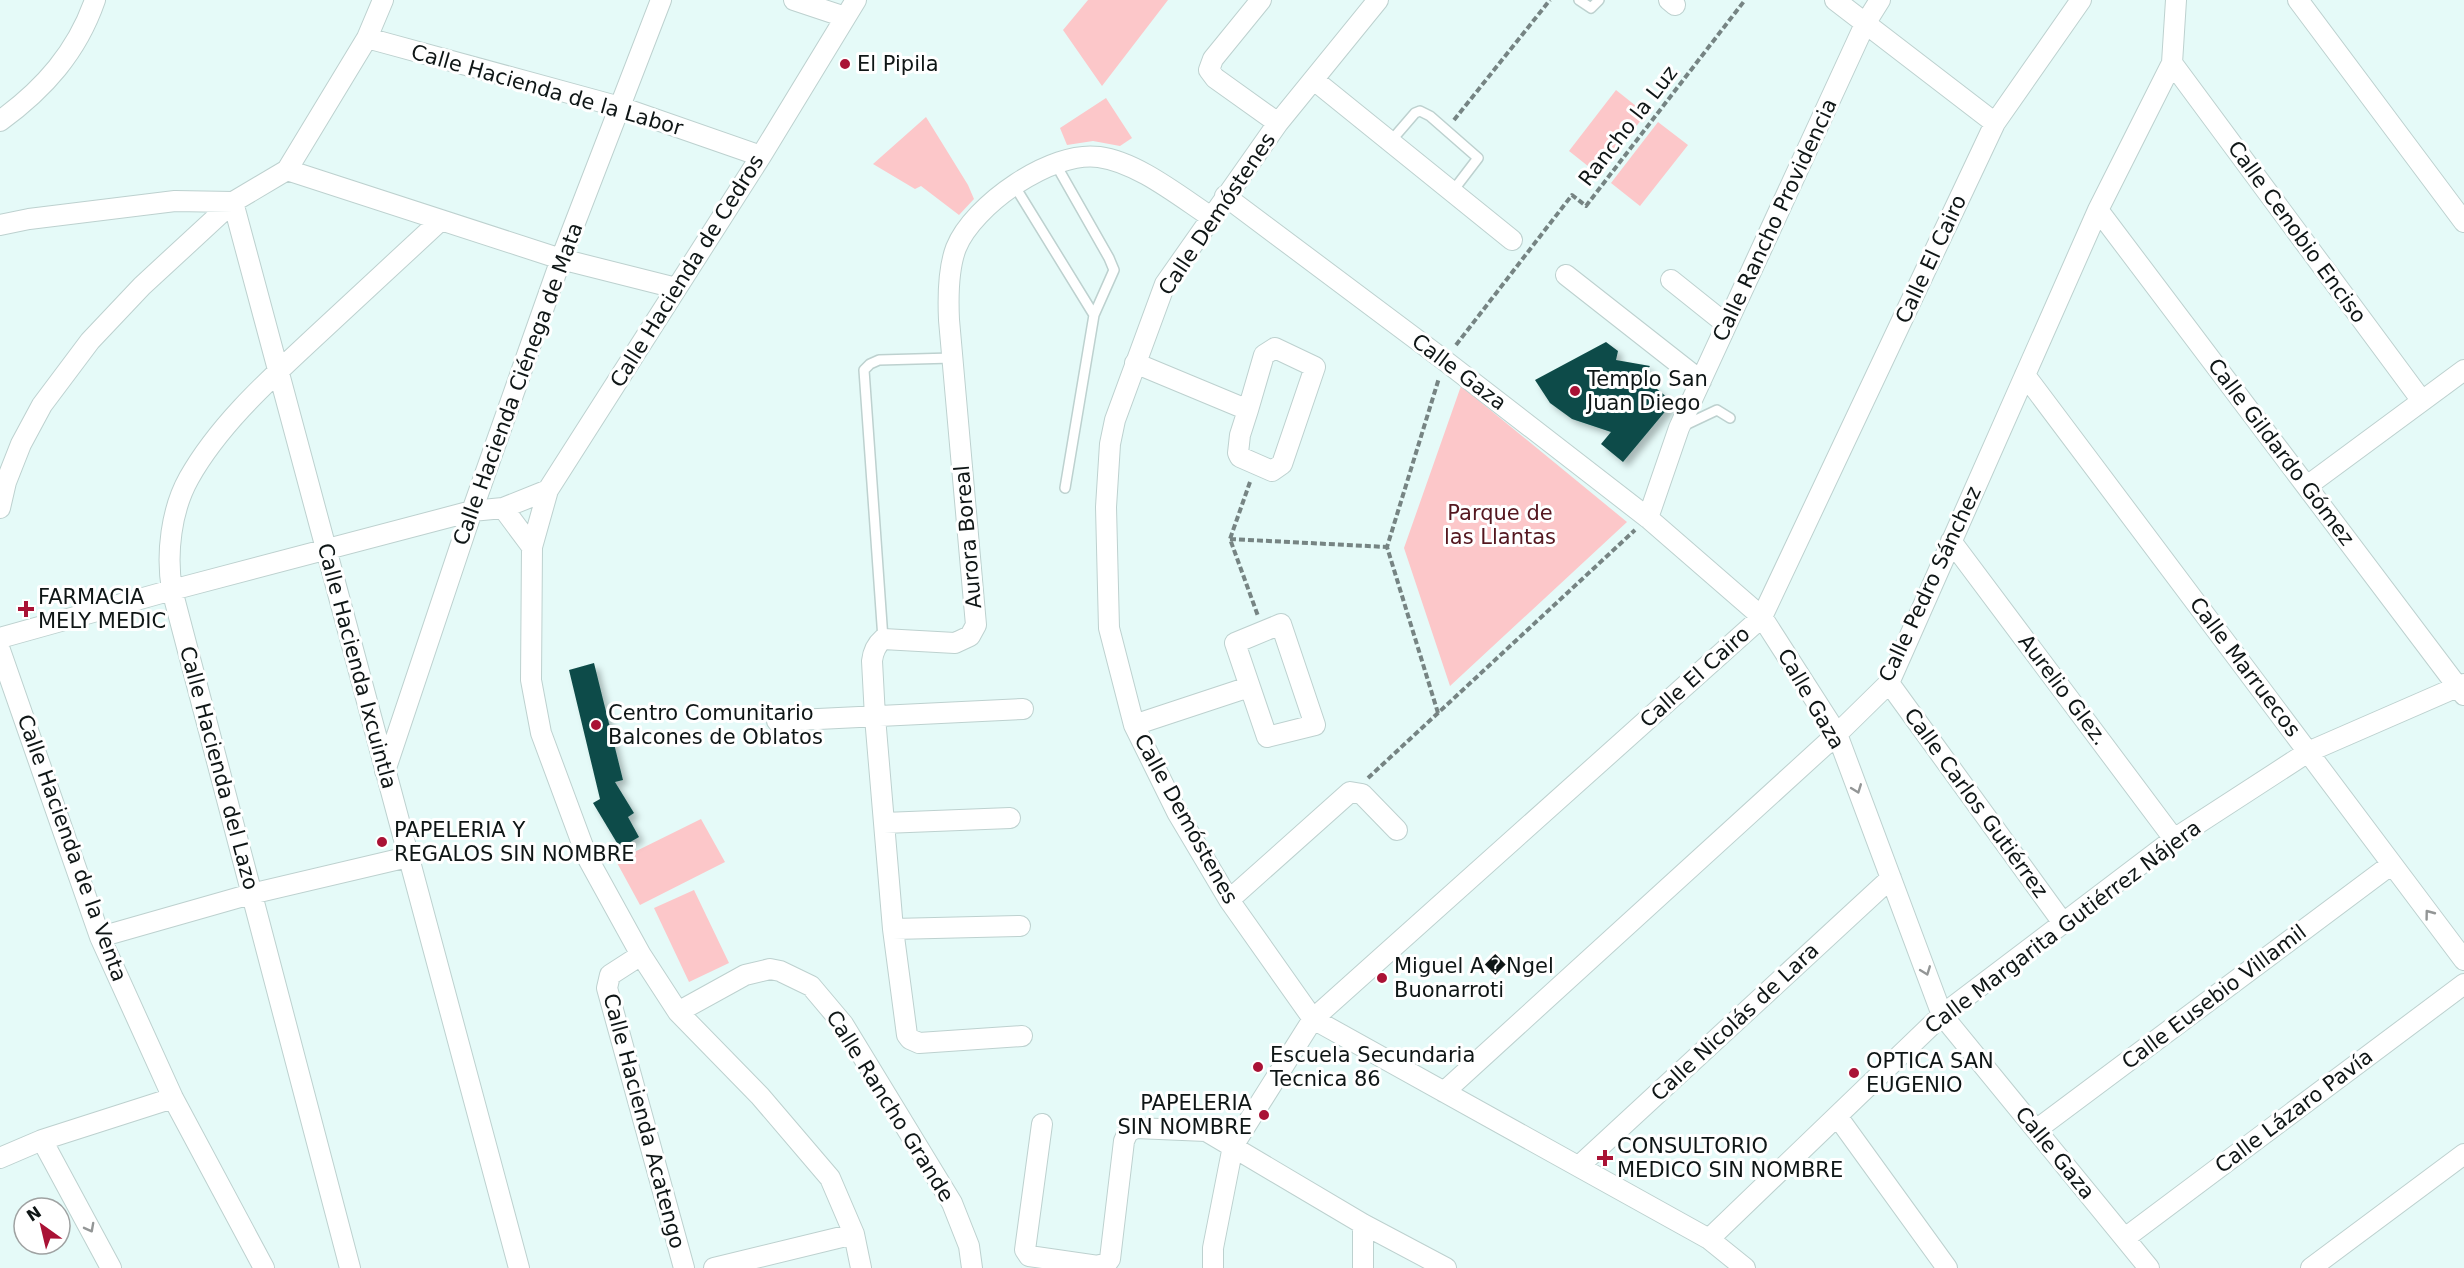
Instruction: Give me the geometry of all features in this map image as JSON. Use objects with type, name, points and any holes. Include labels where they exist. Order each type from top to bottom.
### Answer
[{"type":"street","points":[[0,121],[38,89],[71,52],[82,34],[95,0]]},
{"type":"street","points":[[0,508],[6,482],[21,444],[42,405],[90,341],[142,286],[232,202],[287,170],[367,38],[383,0]]},
{"type":"street","name":"Calle Hacienda Ciénega de Mata","points":[[385,771],[472,511],[561,259],[661,0]]},
{"type":"street","points":[[794,0],[845,17]]},
{"type":"street","name":"Calle Hacienda de Cedros","points":[[856,0],[548,490],[532,547],[531,680],[541,733],[587,857],[641,955],[678,1012],[760,1096],[816,1160],[835,1188],[854,1234],[861,1268]]},
{"type":"street","points":[[1261,0],[1213,59],[1209,70],[1215,78],[1278,123]]},
{"type":"street","name":"Calle Demóstenes","points":[[1378,0],[1278,123],[1165,284],[1115,420],[1110,444],[1106,507],[1109,628],[1134,725],[1178,814],[1229,900],[1313,1020],[1709,1239],[1744,1268]]},
{"type":"street","points":[[1835,0],[1995,123]]},
{"type":"street","name":"Calle Rancho Providencia","points":[[1648,518],[1679,428],[1865,24],[1880,0]]},
{"type":"street","name":"Calle El Cairo","points":[[1213,1268],[1213,1248],[1233,1146],[1313,1020],[1762,617],[1995,123],[2081,0]]},
{"type":"street","name":"Calle Pedro Sánchez","points":[[1444,1092],[1836,734],[1889,682],[2098,210],[2172,63],[2176,0]]},
{"type":"street","points":[[2298,0],[2464,222]]},
{"type":"street","name":"Calle Hacienda de la Labor","points":[[367,38],[620,107],[760,156]]},
{"type":"street","name":"Calle Cenobio Enciso","points":[[2172,63],[2422,401]]},
{"type":"street","points":[[1314,80],[1512,240]]},
{"type":"street","name":"Aurora Boreal","points":[[883,639],[955,643],[970,636],[976,625],[948,307],[956,250],[978,215],[1014,185],[1055,164],[1089,157],[1113,161],[1160,184],[1211,217]]},
{"type":"street","points":[[287,170],[561,259],[676,288]]},
{"type":"street","name":"Calle Gaza","points":[[1225,196],[1444,360],[1648,518],[1762,617],[1836,734],[1942,1015],[2149,1268]]},
{"type":"street","points":[[0,225],[175,201],[232,202]]},
{"type":"street","name":"Calle Hacienda Ixcuintla","points":[[232,202],[519,1268]]},
{"type":"street","name":"Calle Gildardo Gómez","points":[[2098,210],[2462,688]]},
{"type":"street","name":"Calle Hacienda del Lazo","points":[[350,1268],[172,590],[169,569],[170,546],[176,514],[188,480],[222,431],[278,371],[441,220]]},
{"type":"street","points":[[1566,275],[1701,381]]},
{"type":"street","points":[[1671,280],[1726,324]]},
{"type":"street","points":[[1275,348],[1315,367],[1282,464],[1272,471],[1256,464],[1240,457],[1237,452],[1264,355],[1268,350],[1275,348]]},
{"type":"street","points":[[1135,363],[1248,410]]},
{"type":"street","points":[[2307,486],[2464,370]]},
{"type":"street","name":"Calle Marruecos","points":[[2025,375],[2464,960]]},
{"type":"street","points":[[0,638],[472,511],[503,508],[548,490]]},
{"type":"street","points":[[503,508],[532,547]]},
{"type":"street","name":"Aurelio Glez.","points":[[1952,541],[2174,839]]},
{"type":"street","points":[[1272,628],[1315,725],[1267,737],[1250,687],[1235,643],[1272,628]]},
{"type":"street","points":[[883,639],[873,654],[875,717],[893,929],[910,1039],[919,1043],[1022,1036]]},
{"type":"street","name":"Calle Hacienda de la Venta","points":[[0,650],[100,937],[173,1098],[264,1268]]},
{"type":"street","name":"Calle Carlos Gutiérrez","points":[[1889,682],[2063,923]]},
{"type":"street","points":[[1134,725],[1250,687]]},
{"type":"street","name":"Calle Margarita Gutiérrez Nájera","points":[[1709,1239],[1942,1015],[2174,839],[2308,752],[2462,688]]},
{"type":"street","points":[[777,721],[1023,709]]},
{"type":"street","points":[[1229,900],[1346,795],[1354,791],[1362,794],[1397,830]]},
{"type":"street","points":[[884,823],[1010,818]]},
{"type":"street","points":[[100,937],[251,894],[408,857]]},
{"type":"street","name":"Calle Eusebio Villamil","points":[[2036,1130],[2392,864]]},
{"type":"street","name":"Calle Nicolás de Lara","points":[[1579,1166],[1891,878]]},
{"type":"street","points":[[893,929],[1020,926]]},
{"type":"street","name":"Calle Hacienda Acatengo","points":[[641,955],[610,975],[607,988],[684,1268]]},
{"type":"street","name":"Calle Rancho Grande","points":[[678,1012],[745,975],[770,969],[780,971],[812,986],[843,1024],[952,1203],[969,1246],[972,1268]]},
{"type":"street","name":"Calle Lázaro Pavía","points":[[2125,1238],[2464,984]]},
{"type":"street","points":[[0,1158],[42,1140],[173,1098]]},
{"type":"street","points":[[1837,1116],[1947,1268]]},
{"type":"street","points":[[1042,1124],[1025,1250],[1029,1256],[1098,1266],[1107,1263],[1112,1255],[1124,1140],[1128,1132],[1136,1128],[1206,1131],[1363,1224],[1446,1268]]},
{"type":"street","points":[[42,1140],[111,1268]]},
{"type":"street","points":[[2311,1268],[2464,1154]]},
{"type":"street","points":[[1363,1224],[1363,1268]]},
{"type":"street","points":[[714,1268],[854,1234]]},
{"type":"lane","points":[[1579,0],[1591,8],[1599,0]]},
{"type":"lane","points":[[1390,142],[1411,116],[1420,111],[1430,116],[1478,158],[1452,192]]},
{"type":"lane","points":[[1055,164],[1109,258],[1113,270],[1094,315],[1065,488]]},
{"type":"lane","points":[[1014,185],[1094,315]]},
{"type":"lane","points":[[883,639],[864,370],[879,360],[952,358]]},
{"type":"lane","points":[[1679,428],[1717,410],[1730,418]]},
{"type":"path","points":[[1446,130],[1550,0]]},
{"type":"path","name":"Rancho la Luz","points":[[1444,360],[1572,195],[1586,206],[1745,0]]},
{"type":"path","points":[[1438,713],[1387,547],[1444,360]]},
{"type":"path","points":[[1256,464],[1230,538],[1272,628]]},
{"type":"path","points":[[1354,791],[1648,518]]},
{"type":"path","points":[[1230,538],[1387,547]]},
{"type":"green space","points":[[1088,0],[1168,0],[1102,86],[1063,30]]},
{"type":"green space","points":[[1616,90],[1646,114],[1598,174],[1569,151]]},
{"type":"green space","points":[[1106,98],[1132,138],[1120,146],[1093,141],[1067,145],[1060,128]]},
{"type":"green space","points":[[926,117],[968,185],[974,199],[959,215],[921,186],[915,189],[873,164]]},
{"type":"green space","points":[[1658,122],[1688,145],[1640,206],[1611,183]]},
{"type":"green space","name":"Parque de las Llantas","points":[[1461,386],[1627,522],[1450,686],[1404,548]]},
{"type":"green space","points":[[701,819],[725,862],[640,905],[616,861]]},
{"type":"green space","points":[[694,890],[729,963],[689,982],[654,908]]},
{"type":"building","points":[[1606,342],[1618,351],[1616,360],[1650,366],[1642,377],[1673,402],[1623,462],[1601,444],[1611,432],[1572,419],[1550,403],[1535,380]]},
{"type":"building","name":"Centro Comunitario Balcones de Oblatos","points":[[594,663],[623,780],[615,782],[634,813],[628,817],[639,837],[620,848],[593,803],[600,799],[569,670]]},
{"type":"place","name":"El Pipila","points":[[845,64]]},
{"type":"place","name":"Templo San Juan Diego","points":[[1575,391]]},
{"type":"place","name":"FARMACIA MELY MEDIC","points":[[26,609]]},
{"type":"place","name":"Centro Comunitario Balcones de Oblatos","points":[[596,725]]},
{"type":"place","name":"PAPELERIA Y REGALOS SIN NOMBRE","points":[[382,842]]},
{"type":"place","name":"Miguel A�Ngel Buonarroti","points":[[1382,978]]},
{"type":"place","name":"Escuela Secundaria Tecnica 86","points":[[1258,1067]]},
{"type":"place","name":"OPTICA SAN EUGENIO","points":[[1854,1073]]},
{"type":"place","name":"PAPELERIA SIN NOMBRE","points":[[1264,1115]]},
{"type":"place","name":"CONSULTORIO MEDICO SIN NOMBRE","points":[[1605,1158]]}]
